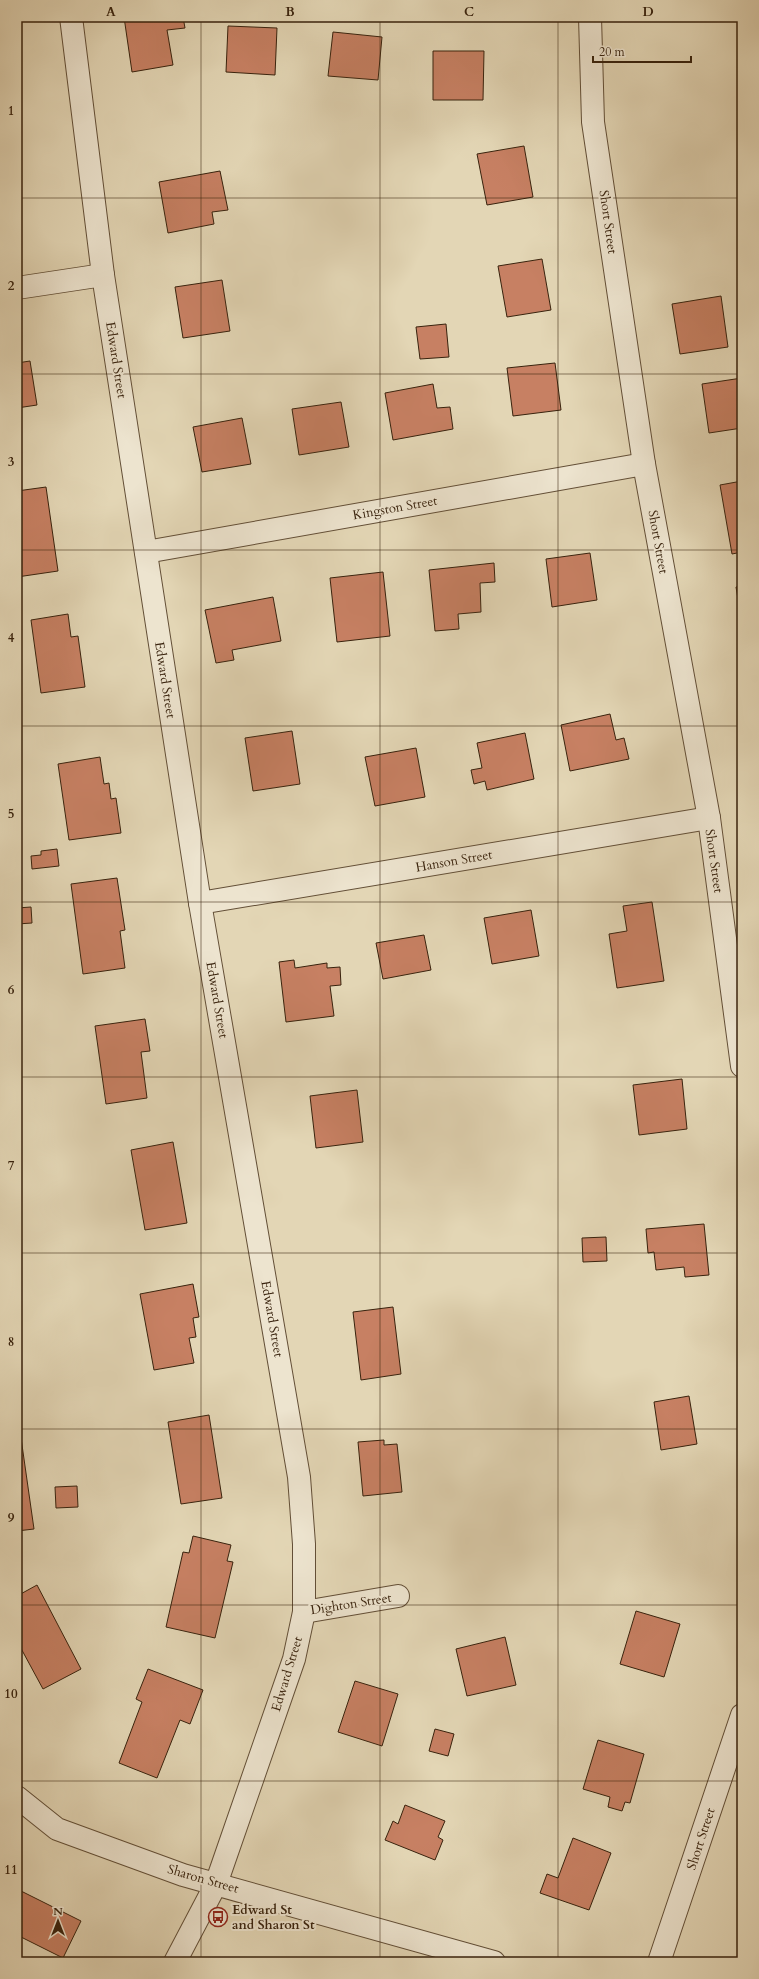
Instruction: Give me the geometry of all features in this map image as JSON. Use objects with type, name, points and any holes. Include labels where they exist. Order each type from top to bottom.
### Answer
[{"type":"street","name":"Edward Street","points":[[71,17],[103,275],[200,903],[299,1477],[304,1544],[304,1612],[294,1659],[216,1884],[175,1962]]},
{"type":"street","name":"Short Street","points":[[590,17],[593,122],[644,464],[709,818],[742,1066]]},
{"type":"street","points":[[17,288],[103,275]]},
{"type":"street","name":"Kingston Street","points":[[146,552],[644,464]]},
{"type":"street","name":"Hanson Street","points":[[200,903],[709,818]]},
{"type":"street","name":"Dighton Street","points":[[304,1612],[398,1596]]},
{"type":"street","name":"Short Street","points":[[659,1962],[742,1715]]},
{"type":"street","name":"Sharon Street","points":[[17,1797],[57,1829],[183,1875],[494,1962]]},
{"type":"building","points":[[124,17],[183,17],[185,28],[167,30],[173,65],[132,72]]},
{"type":"building","points":[[228,26],[277,28],[275,75],[226,72]]},
{"type":"building","points":[[333,32],[382,37],[378,80],[328,76]]},
{"type":"building","points":[[433,51],[484,51],[483,100],[433,100]]},
{"type":"building","points":[[524,146],[533,197],[487,205],[477,154]]},
{"type":"building","points":[[220,171],[228,210],[212,212],[214,224],[168,233],[159,182]]},
{"type":"building","points":[[542,259],[551,310],[507,317],[498,266]]},
{"type":"building","points":[[222,280],[230,331],[183,338],[175,287]]},
{"type":"building","points":[[721,296],[728,347],[680,354],[672,304]]},
{"type":"building","points":[[446,324],[449,357],[420,359],[416,327]]},
{"type":"building","points":[[30,361],[37,405],[17,408],[17,363]]},
{"type":"building","points":[[555,363],[561,410],[513,416],[507,368]]},
{"type":"building","points":[[742,378],[742,428],[709,433],[702,384]]},
{"type":"building","points":[[433,384],[437,408],[450,407],[453,429],[393,440],[385,393]]},
{"type":"building","points":[[341,402],[349,447],[299,455],[292,409]]},
{"type":"building","points":[[242,418],[251,464],[202,472],[193,427]]},
{"type":"building","points":[[742,481],[742,552],[732,554],[720,485]]},
{"type":"building","points":[[46,487],[58,571],[17,577],[17,491]]},
{"type":"building","points":[[590,553],[597,600],[552,607],[546,559]]},
{"type":"building","points":[[494,563],[495,582],[480,583],[481,612],[458,614],[459,629],[435,631],[429,570]]},
{"type":"building","points":[[383,572],[390,636],[337,642],[330,578]]},
{"type":"building","points":[[742,586],[742,623],[736,587]]},
{"type":"building","points":[[273,597],[281,641],[232,650],[234,660],[216,663],[205,610]]},
{"type":"building","points":[[68,614],[71,637],[78,636],[85,687],[41,693],[31,620]]},
{"type":"building","points":[[610,714],[616,740],[624,738],[629,759],[570,771],[561,725]]},
{"type":"building","points":[[292,731],[300,784],[253,791],[245,738]]},
{"type":"building","points":[[525,733],[534,779],[487,790],[485,781],[474,784],[471,770],[482,768],[477,743]]},
{"type":"building","points":[[416,748],[425,797],[375,806],[365,757]]},
{"type":"building","points":[[100,757],[104,784],[109,783],[111,799],[116,798],[121,833],[69,840],[58,764]]},
{"type":"building","points":[[57,849],[59,866],[32,869],[31,856],[41,855],[41,851]]},
{"type":"building","points":[[117,878],[125,930],[120,931],[125,968],[83,974],[71,884]]},
{"type":"building","points":[[652,902],[664,981],[617,988],[609,934],[627,931],[623,906]]},
{"type":"building","points":[[31,907],[32,923],[17,924],[17,908]]},
{"type":"building","points":[[531,910],[539,956],[492,964],[484,918]]},
{"type":"building","points":[[424,935],[431,970],[383,979],[376,943]]},
{"type":"building","points":[[294,960],[295,968],[327,963],[327,968],[340,967],[341,985],[330,986],[334,1016],[286,1022],[279,962]]},
{"type":"building","points":[[145,1019],[150,1051],[141,1052],[147,1098],[106,1104],[95,1026]]},
{"type":"building","points":[[682,1079],[687,1129],[639,1135],[633,1085]]},
{"type":"building","points":[[357,1090],[363,1142],[316,1148],[310,1096]]},
{"type":"building","points":[[173,1142],[187,1223],[145,1230],[131,1150]]},
{"type":"building","points":[[704,1224],[709,1275],[685,1277],[684,1267],[656,1270],[654,1252],[648,1253],[646,1229]]},
{"type":"building","points":[[606,1237],[607,1261],[583,1262],[582,1238]]},
{"type":"building","points":[[193,1284],[199,1317],[193,1318],[196,1337],[189,1338],[194,1363],[154,1370],[140,1294]]},
{"type":"building","points":[[393,1307],[401,1374],[361,1380],[353,1312]]},
{"type":"building","points":[[689,1396],[697,1444],[661,1450],[654,1402]]},
{"type":"building","points":[[209,1415],[222,1498],[181,1504],[168,1422]]},
{"type":"building","points":[[17,1438],[21,1438],[34,1529],[17,1531]]},
{"type":"building","points":[[384,1440],[384,1445],[397,1444],[402,1492],[363,1496],[358,1442]]},
{"type":"building","points":[[77,1486],[78,1507],[56,1508],[55,1487]]},
{"type":"building","points":[[193,1536],[231,1545],[227,1561],[233,1562],[215,1638],[166,1627],[183,1552],[189,1553]]},
{"type":"building","points":[[37,1585],[81,1669],[43,1689],[17,1641],[17,1596]]},
{"type":"building","points":[[636,1611],[680,1624],[664,1677],[620,1664]]},
{"type":"building","points":[[505,1637],[516,1685],[467,1696],[456,1649]]},
{"type":"building","points":[[148,1669],[203,1690],[190,1724],[180,1720],[157,1778],[119,1763],[142,1702],[136,1699]]},
{"type":"building","points":[[355,1681],[398,1694],[382,1746],[338,1732]]},
{"type":"building","points":[[435,1729],[454,1734],[448,1756],[429,1751]]},
{"type":"building","points":[[598,1740],[644,1754],[630,1803],[625,1802],[622,1811],[608,1807],[610,1797],[583,1789]]},
{"type":"building","points":[[405,1805],[445,1821],[438,1837],[443,1840],[435,1860],[385,1840],[393,1821],[398,1824]]},
{"type":"building","points":[[573,1838],[611,1853],[589,1910],[540,1893],[547,1874],[558,1878]]},
{"type":"building","points":[[17,1889],[81,1921],[63,1958],[17,1935]]},
{"type":"place","name":"Edward St and Sharon St","points":[[218,1917]]}]
